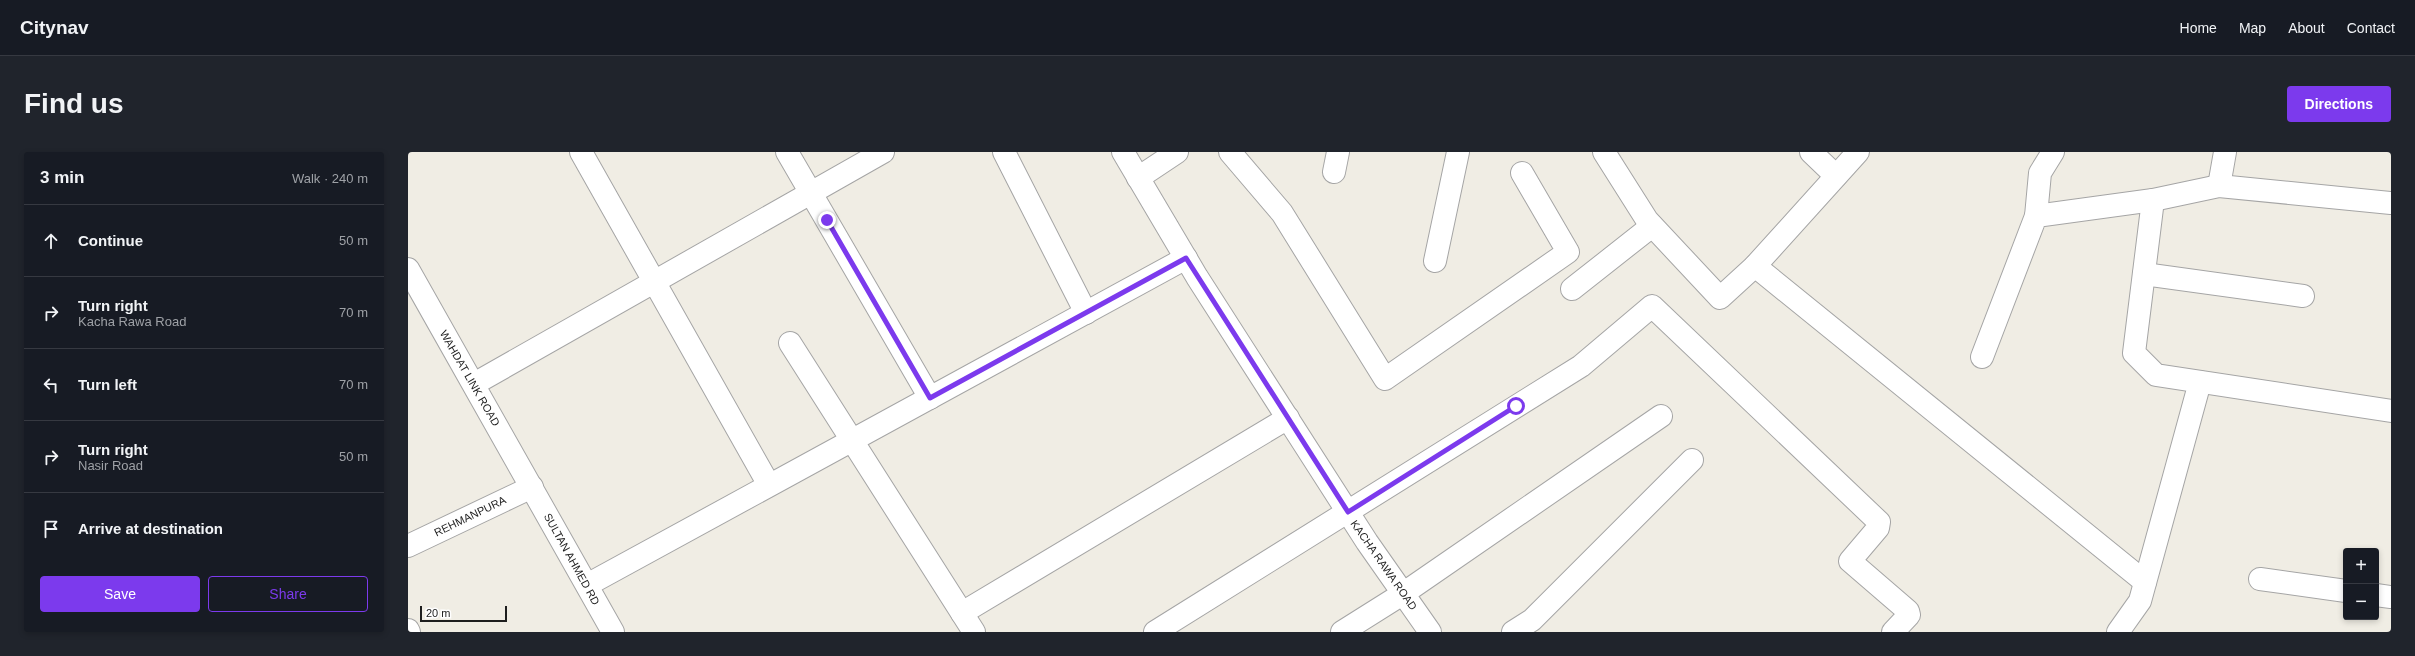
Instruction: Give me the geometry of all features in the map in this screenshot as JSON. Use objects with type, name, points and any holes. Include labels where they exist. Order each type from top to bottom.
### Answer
[{"type":"street","points":[[582,152],[770,485]]},
{"type":"street","points":[[787,152],[930,398]]},
{"type":"street","points":[[474,384],[883,152]]},
{"type":"street","points":[[1004,152],[1086,313]]},
{"type":"street","name":"KACHA RAWA ROAD","points":[[1123,152],[1186,258],[1348,512],[1430,632]]},
{"type":"street","points":[[1138,178],[1177,152]]},
{"type":"street","points":[[1230,152],[1282,213],[1385,379],[1568,252],[1522,173]]},
{"type":"street","points":[[1434,261],[1458,152]]},
{"type":"street","points":[[1604,152],[1652,226],[1718,298],[1722,297],[1755,266],[1858,152]]},
{"type":"street","points":[[1811,152],[1836,176]]},
{"type":"street","points":[[1982,357],[2036,216],[2040,173],[2053,152]]},
{"type":"street","points":[[2219,186],[2226,152]]},
{"type":"street","points":[[2036,216],[2154,200],[2219,186],[2391,203]]},
{"type":"street","points":[[2154,200],[2134,353],[2156,375],[2391,411]]},
{"type":"street","points":[[1572,288],[1652,226]]},
{"type":"street","points":[[586,585],[1186,258]]},
{"type":"street","points":[[1755,266],[2145,582]]},
{"type":"street","name":"WAHDAT LINK ROAD","points":[[408,269],[532,487]]},
{"type":"street","points":[[2144,274],[2303,296]]},
{"type":"street","points":[[1155,632],[1581,366],[1652,306],[1879,522],[1878,528],[1850,561],[1908,611],[1909,615],[1893,632]]},
{"type":"street","points":[[790,343],[974,632]]},
{"type":"street","points":[[2118,632],[2140,601],[2200,382]]},
{"type":"street","points":[[1342,632],[1404,593],[1661,416]]},
{"type":"street","points":[[962,613],[1288,418]]},
{"type":"street","points":[[1513,632],[1532,620],[1692,460]]},
{"type":"street","name":"REHMANPURA","points":[[408,546],[532,487]]},
{"type":"street","name":"SULTAN AHMED RD","points":[[532,487],[613,632]]},
{"type":"street","points":[[2260,579],[2343,591]]},
{"type":"street","points":[[2379,596],[2391,598]]},
{"type":"route","points":[[827,220],[930,398],[1186,258],[1348,512],[1516,406]]}]
